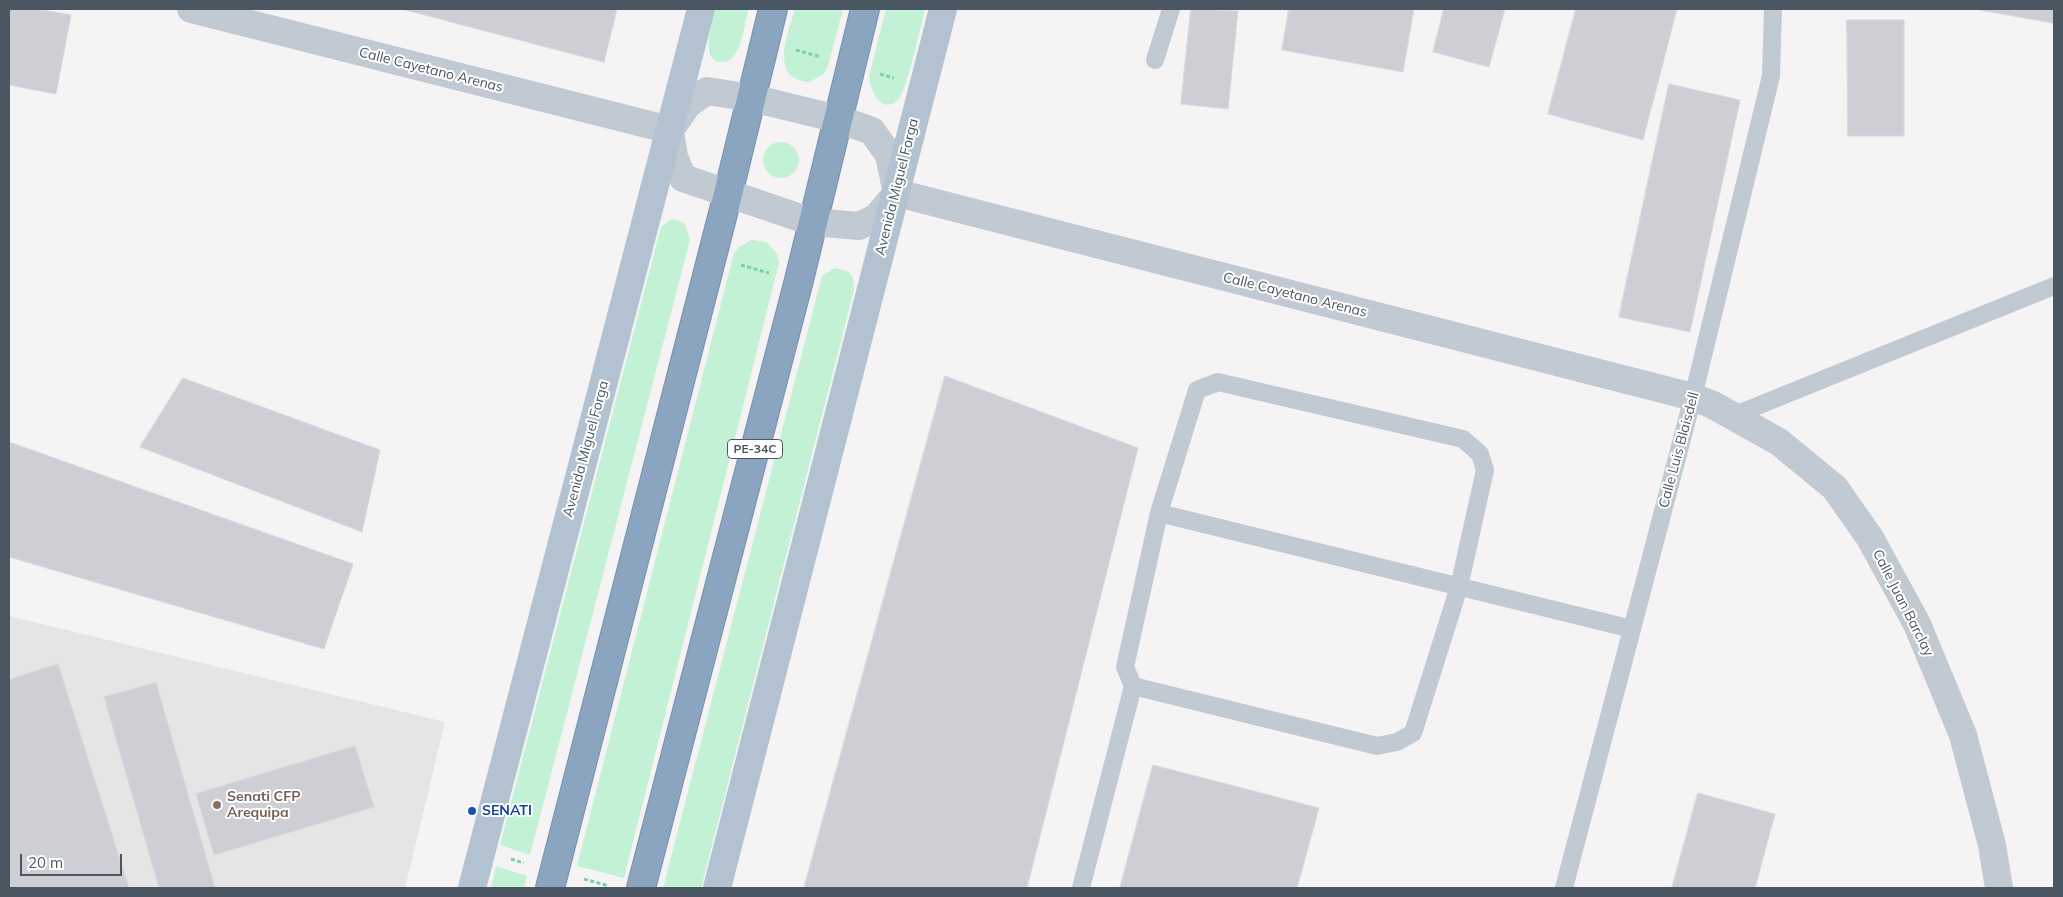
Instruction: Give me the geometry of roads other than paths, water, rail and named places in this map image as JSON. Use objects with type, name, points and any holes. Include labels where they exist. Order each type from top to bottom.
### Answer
[{"type":"highway","points":[[550,888],[728,194],[773,9]]},
{"type":"highway","name":"PE-34C","points":[[629,888],[812,222],[865,9]]},
{"type":"main road","name":"Avenida Miguel Forga","points":[[472,888],[701,9]]},
{"type":"main road","name":"Avenida Miguel Forga","points":[[717,888],[943,9]]},
{"type":"street","name":"Calle Cayetano Arenas","points":[[191,9],[670,130]]},
{"type":"street","points":[[708,91],[752,98],[838,119],[872,132],[890,155],[897,193],[878,217],[859,226],[812,222],[683,178],[674,157],[670,130],[688,104],[708,91]]},
{"type":"street","name":"Calle Cayetano Arenas","points":[[897,193],[1693,397]]},
{"type":"street","name":"Calle Juan Barclay","points":[[1693,397],[1713,405],[1779,442],[1835,488],[1870,538],[1917,624],[1963,735],[1992,845],[1999,888]]},
{"type":"lane","points":[[1155,60],[1171,9]]},
{"type":"lane","name":"Calle Luis Blaisdell","points":[[1564,888],[1693,397],[1771,76],[1773,9]]},
{"type":"lane","points":[[1730,416],[2054,286]]},
{"type":"lane","points":[[1081,888],[1133,686],[1125,667],[1159,513],[1197,390],[1218,382],[1463,439],[1480,454],[1486,470],[1459,587],[1413,733],[1397,742],[1377,746],[1133,686]]},
{"type":"lane","points":[[1159,513],[1632,629]]},
{"type":"place","name":"Senati CFP Arequipa","points":[[217,805]]},
{"type":"place","name":"SENATI","points":[[472,811]]}]
